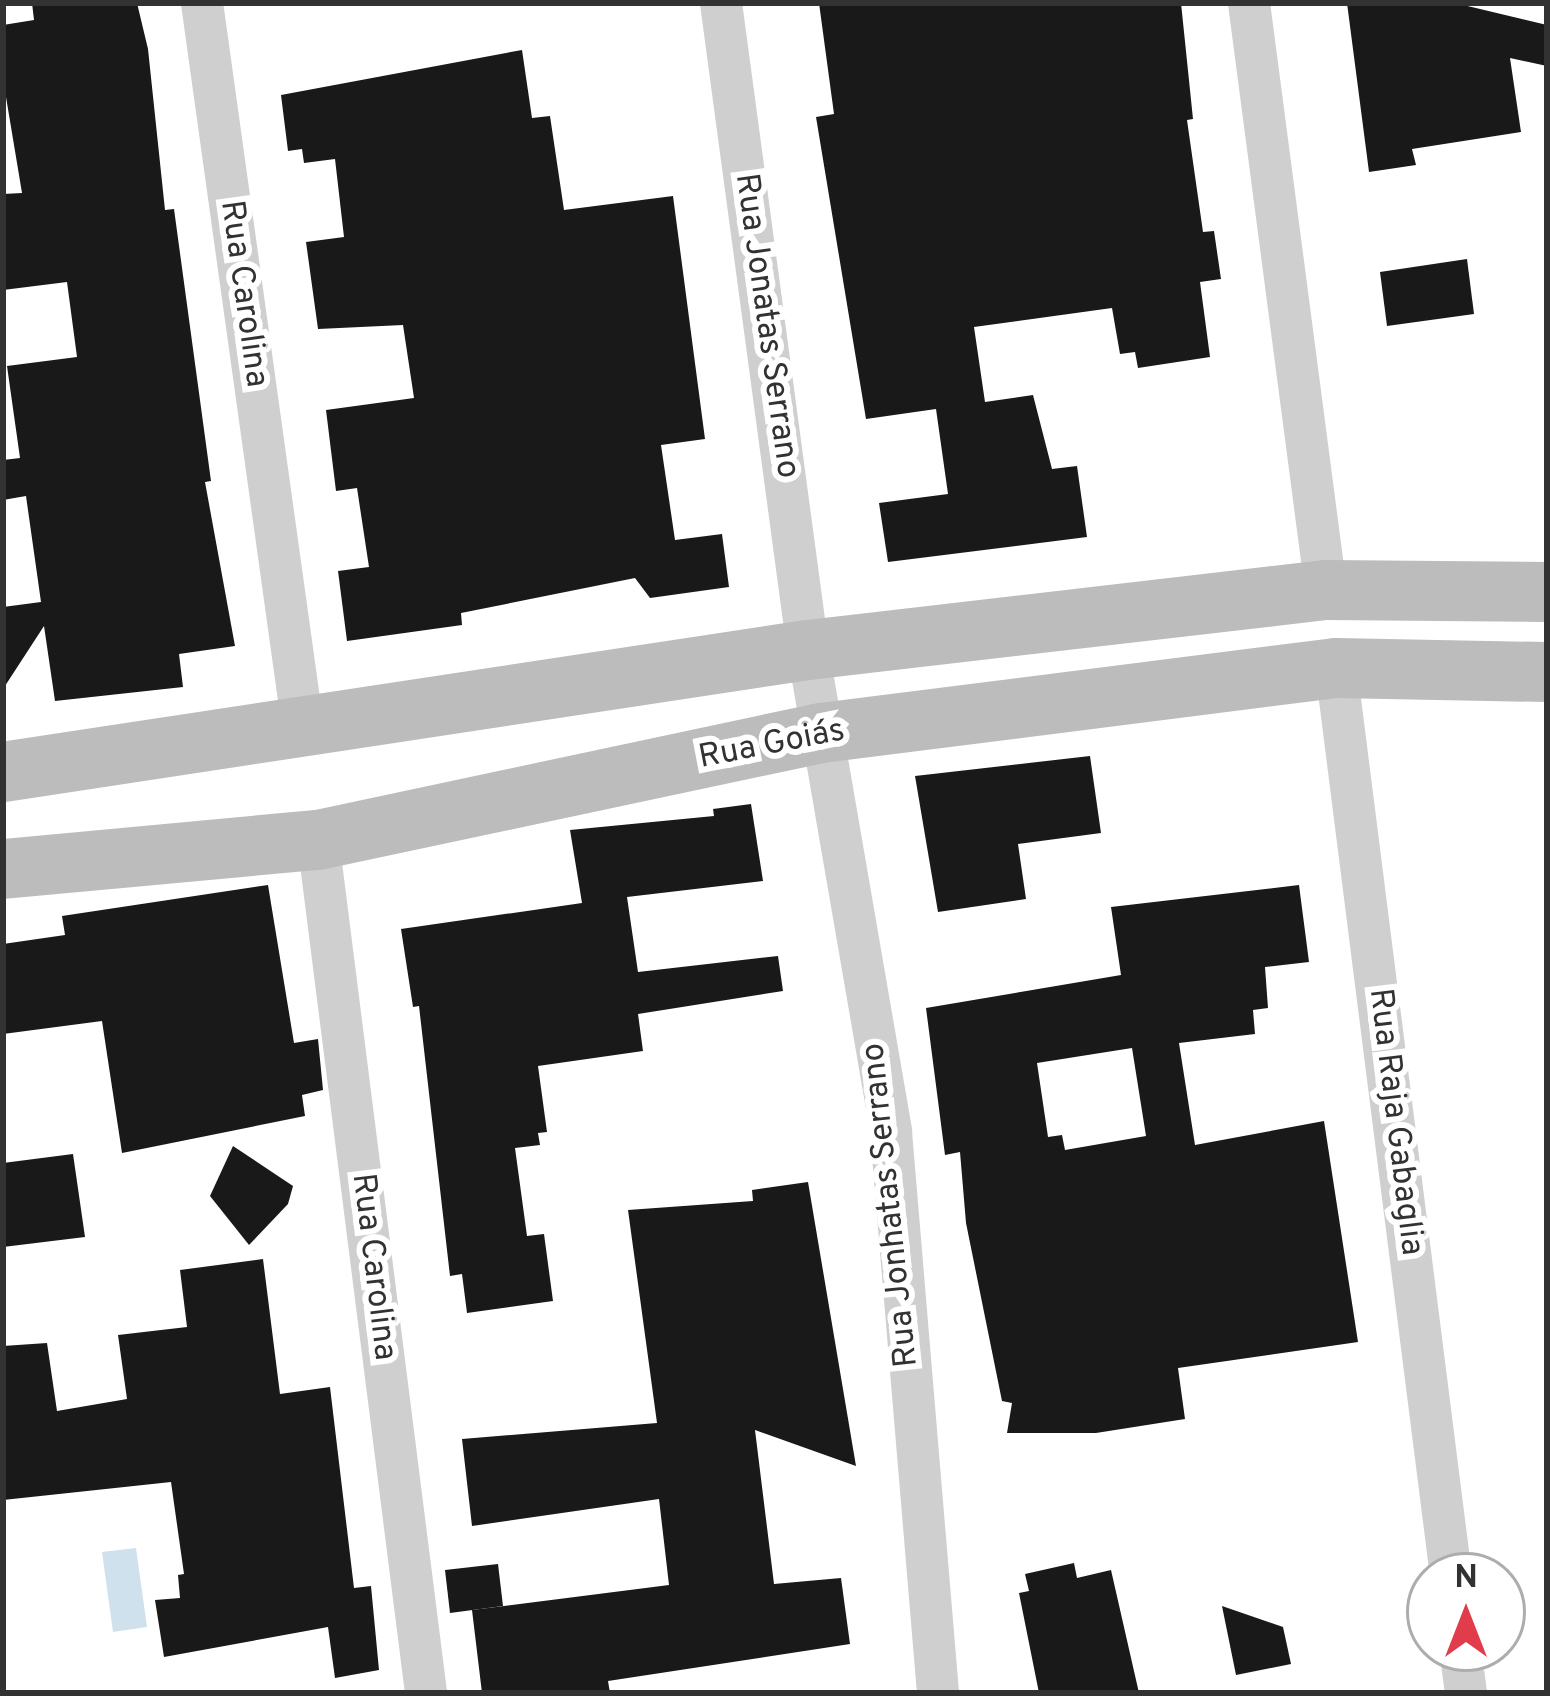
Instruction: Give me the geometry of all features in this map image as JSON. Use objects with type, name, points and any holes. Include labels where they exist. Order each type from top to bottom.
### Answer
[{"type":"main road","points":[[3,772],[808,650],[1326,590],[1547,592]]},
{"type":"main road","name":"Rua Goiás","points":[[3,869],[318,840],[821,734],[1336,668],[1547,672]]},
{"type":"street","name":"Rua Carolina","points":[[202,3],[303,728]]},
{"type":"street","name":"Rua Jonatas Serrano","points":[[721,3],[808,650]]},
{"type":"street","points":[[1249,3],[1326,590]]},
{"type":"street","name":"Rua Jonhatas Serrano","points":[[808,650],[891,1132],[938,1693]]},
{"type":"street","name":"Rua Raja Gabaglia","points":[[1336,668],[1448,1552]]},
{"type":"street","name":"Rua Carolina","points":[[318,840],[427,1693]]},
{"type":"water","points":[[136,1548],[147,1627],[113,1632],[102,1552]]},
{"type":"building","points":[[32,3],[137,3],[148,49],[165,210],[174,209],[211,481],[205,482],[235,646],[179,654],[183,687],[55,701],[44,626],[3,689],[3,607],[41,602],[26,496],[3,500],[3,460],[20,458],[7,366],[77,357],[67,282],[3,290],[3,194],[22,193],[3,79],[3,25],[34,20]]},
{"type":"building","points":[[819,3],[1181,3],[1193,119],[1187,120],[1203,232],[1214,231],[1221,279],[1200,282],[1210,357],[1138,368],[1135,352],[1120,354],[1112,308],[974,327],[985,402],[1033,395],[1052,469],[1077,466],[1087,537],[888,562],[879,503],[948,494],[936,409],[866,419],[816,117],[834,114]]},
{"type":"building","points":[[1347,3],[1455,3],[1547,25],[1547,66],[1510,58],[1521,132],[1412,149],[1416,165],[1369,172]]},
{"type":"building","points":[[522,50],[532,118],[550,116],[564,210],[673,196],[705,439],[661,445],[675,540],[722,534],[729,587],[650,598],[635,578],[461,613],[462,625],[347,641],[338,571],[369,567],[357,488],[336,491],[326,410],[414,398],[403,325],[318,329],[306,242],[344,237],[335,159],[304,163],[302,149],[288,151],[281,95]]},
{"type":"building","points":[[1467,259],[1474,314],[1387,326],[1380,272]]},
{"type":"building","points":[[1090,756],[1101,833],[1018,844],[1026,899],[938,912],[915,776]]},
{"type":"building","points":[[751,804],[763,881],[627,897],[638,972],[778,956],[783,991],[638,1014],[643,1051],[538,1066],[547,1132],[538,1133],[540,1145],[515,1148],[527,1236],[544,1234],[553,1301],[467,1313],[462,1274],[450,1276],[419,1006],[413,1007],[401,929],[582,903],[570,830],[714,816],[713,809]]},
{"type":"building","points":[[268,885],[294,1043],[318,1039],[323,1090],[302,1095],[305,1116],[122,1153],[102,1021],[3,1034],[3,944],[65,935],[62,916]]},
{"type":"building","points":[[1299,885],[1309,962],[1265,967],[1268,1008],[1253,1010],[1255,1034],[1179,1043],[1195,1145],[1324,1121],[1358,1342],[1178,1368],[1185,1419],[1096,1433],[1007,1433],[1012,1403],[1002,1401],[966,1223],[960,1152],[945,1155],[926,1008],[1121,975],[1111,907]],"holes":[[[1132,1048],[1146,1136],[1065,1150],[1062,1135],[1048,1137],[1037,1063]]]},
{"type":"building","points":[[233,1146],[293,1186],[288,1204],[249,1245],[210,1196]]},
{"type":"building","points":[[73,1154],[85,1237],[3,1247],[3,1163]]},
{"type":"building","points":[[808,1182],[856,1466],[755,1430],[774,1584],[841,1578],[850,1644],[608,1681],[610,1693],[482,1693],[472,1610],[669,1585],[659,1499],[472,1526],[462,1439],[657,1423],[628,1210],[753,1201],[752,1190]]},
{"type":"building","points":[[263,1259],[280,1394],[330,1387],[354,1588],[371,1586],[379,1670],[335,1678],[328,1627],[164,1657],[155,1600],[180,1598],[178,1575],[184,1574],[171,1482],[3,1500],[3,1346],[47,1343],[57,1411],[127,1399],[118,1335],[187,1327],[180,1270]]},
{"type":"building","points":[[1074,1563],[1077,1578],[1111,1570],[1139,1693],[1039,1693],[1019,1593],[1029,1591],[1025,1574]]},
{"type":"building","points":[[498,1564],[503,1606],[450,1613],[445,1570]]},
{"type":"building","points":[[1222,1606],[1283,1627],[1291,1664],[1236,1675]]}]
